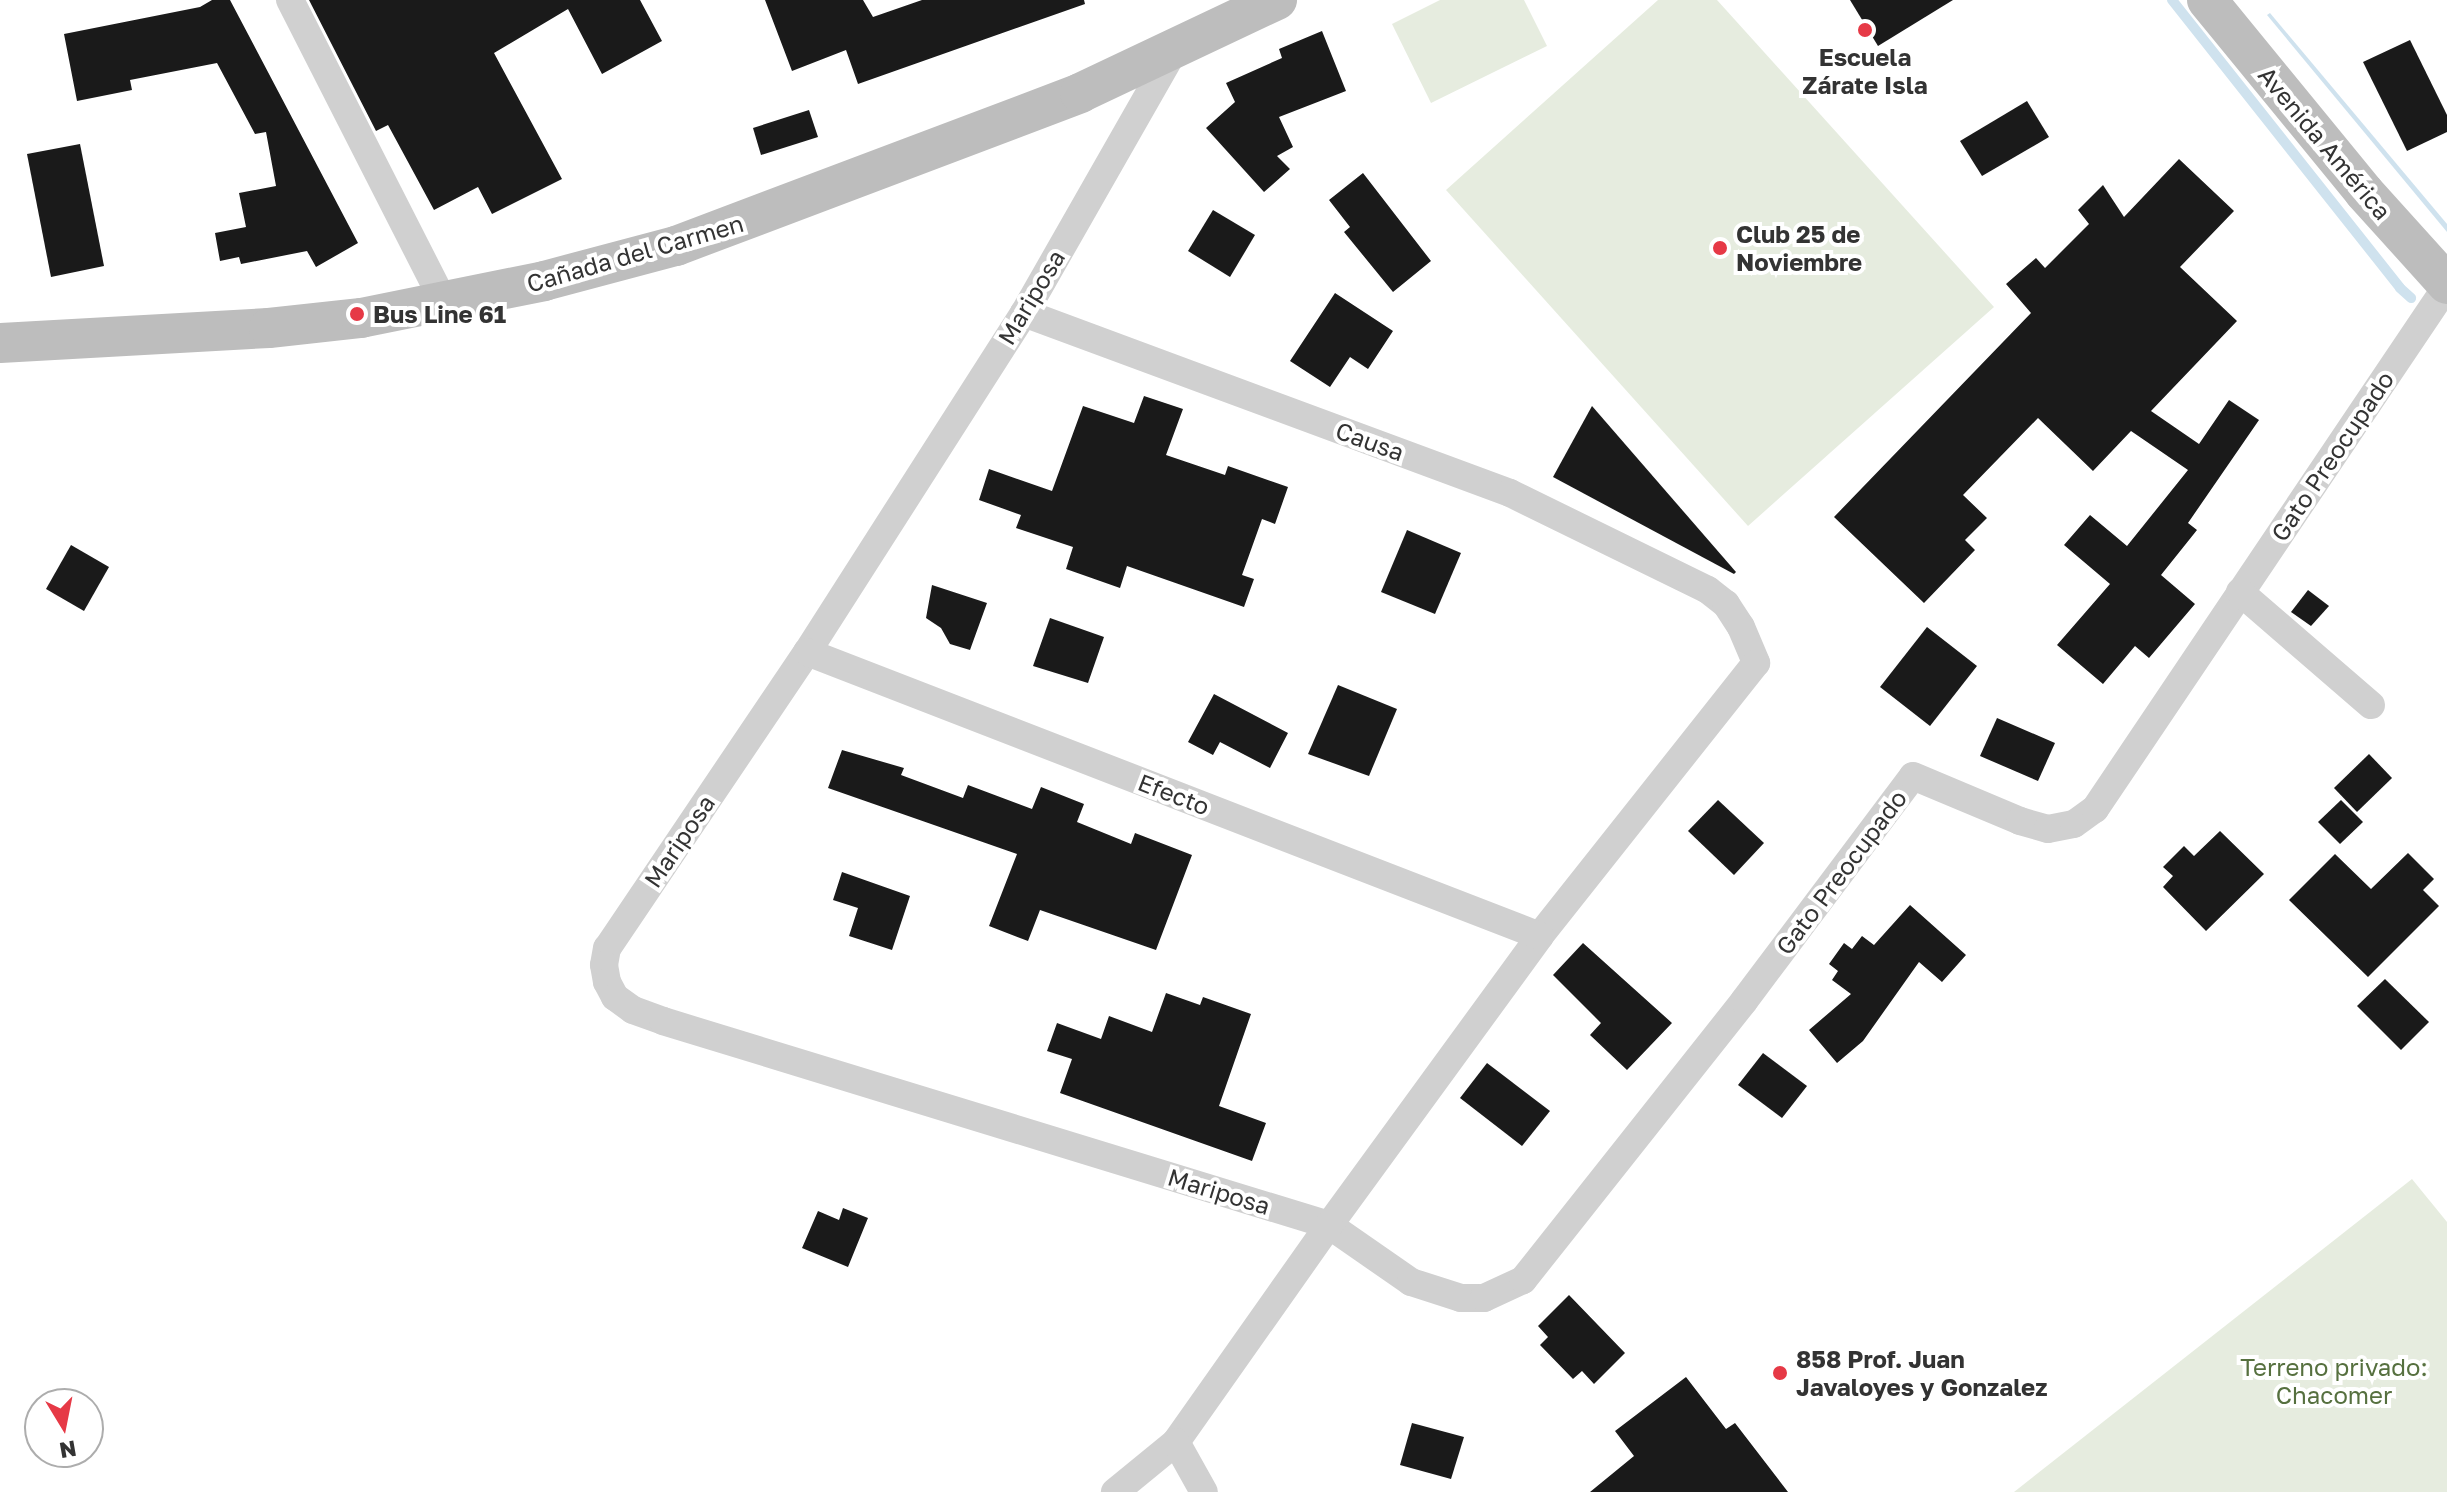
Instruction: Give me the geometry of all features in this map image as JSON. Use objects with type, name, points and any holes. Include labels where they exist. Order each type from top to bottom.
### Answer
[{"type":"street","points":[[290,0],[445,304]]},
{"type":"street","name":"Cañada del Carmen","points":[[6,350],[269,328],[445,304],[676,246],[982,133],[1173,52],[1277,0]]},
{"type":"street","name":"Avenida América","points":[[2207,0],[2364,192],[2447,285]]},
{"type":"street","name":"Mariposa","points":[[1173,52],[1024,313],[807,652],[607,948],[605,974],[615,997],[633,1010],[663,1021],[1329,1225],[1411,1282],[1461,1298],[1484,1298],[1523,1280]]},
{"type":"street","name":"Gato Preocupado","points":[[1523,1280],[1744,1001],[1913,776],[2020,821],[2048,829],[2074,824],[2095,809],[2447,285]]},
{"type":"street","name":"Causa","points":[[1024,313],[1510,493],[1708,590],[1726,604],[1741,627],[1756,663],[1540,936]]},
{"type":"street","points":[[2240,592],[2371,705]]},
{"type":"street","name":"Efecto","points":[[807,652],[1540,936]]},
{"type":"street","points":[[1115,1492],[1176,1442],[1329,1225],[1540,936]]},
{"type":"street","points":[[1176,1442],[1204,1492]]},
{"type":"green space","points":[[1440,0],[1524,0],[1547,46],[1431,103],[1392,24]]},
{"type":"green space","name":"Club 25 de Noviembre","points":[[1658,0],[1717,0],[1994,307],[1748,526],[1446,190]]},
{"type":"green space","name":"Terreno privado: Chacomer","points":[[2412,1179],[2447,1222],[2447,1492],[2014,1492]]},
{"type":"water","points":[[2270,13],[2447,224],[2447,232],[2267,15]]},
{"type":"building","points":[[212,0],[230,0],[358,243],[316,267],[307,251],[241,264],[239,257],[220,261],[215,233],[246,227],[239,193],[276,186],[266,132],[255,134],[217,63],[130,80],[132,90],[77,101],[64,34],[200,7]]},
{"type":"building","points":[[309,0],[640,0],[662,41],[602,74],[568,9],[494,53],[562,179],[492,214],[478,187],[434,210],[388,125],[376,131]]},
{"type":"building","points":[[765,0],[863,0],[873,17],[922,0],[1084,0],[1085,4],[858,84],[846,50],[792,71]]},
{"type":"building","points":[[1850,0],[1953,0],[1878,46]]},
{"type":"building","points":[[1322,31],[1346,91],[1279,117],[1293,147],[1277,156],[1290,169],[1264,192],[1206,128],[1235,102],[1226,83],[1282,58],[1279,49]]},
{"type":"building","points":[[2410,40],[2447,115],[2447,132],[2407,151],[2363,62]]},
{"type":"building","points":[[2027,101],[2049,137],[1982,176],[1960,141]]},
{"type":"building","points":[[809,110],[818,137],[761,155],[753,128]]},
{"type":"building","points":[[80,144],[104,266],[51,277],[27,154]]},
{"type":"building","points":[[2179,159],[2234,211],[2180,267],[2237,321],[2151,411],[2199,444],[2229,400],[2259,420],[2188,523],[2197,530],[2161,575],[2195,604],[2149,658],[2135,646],[2103,684],[2057,645],[2110,584],[2064,545],[2090,515],[2127,546],[2188,470],[2131,431],[2093,471],[2038,418],[1963,495],[1987,518],[1965,540],[1975,550],[1924,603],[1834,517],[2031,313],[2006,284],[2036,258],[2045,268],[2089,224],[2078,210],[2103,185],[2124,217]]},
{"type":"building","points":[[1363,173],[1431,261],[1393,292],[1344,232],[1350,227],[1329,200]]},
{"type":"building","points":[[1213,210],[1255,235],[1230,277],[1188,251]]},
{"type":"building","points":[[1335,293],[1393,331],[1368,369],[1350,357],[1330,387],[1290,361]]},
{"type":"building","points":[[1144,396],[1183,409],[1166,455],[1225,475],[1228,466],[1288,487],[1275,524],[1262,519],[1242,575],[1254,579],[1244,607],[1127,566],[1120,588],[1066,569],[1073,547],[1016,528],[1021,515],[979,500],[989,469],[1052,491],[1083,406],[1134,423]]},
{"type":"building","points":[[1592,406],[1736,572],[1734,574],[1553,477]]},
{"type":"building","points":[[1407,530],[1461,553],[1435,614],[1381,592]]},
{"type":"building","points":[[71,545],[109,567],[84,611],[46,589]]},
{"type":"building","points":[[932,585],[987,603],[970,650],[950,644],[941,628],[926,618]]},
{"type":"building","points":[[2308,590],[2329,606],[2311,626],[2291,612]]},
{"type":"building","points":[[1050,618],[1104,637],[1088,683],[1033,666]]},
{"type":"building","points":[[1927,627],[1977,666],[1930,726],[1880,687]]},
{"type":"building","points":[[1338,685],[1397,709],[1369,776],[1308,754]]},
{"type":"building","points":[[1214,694],[1288,733],[1270,768],[1220,742],[1213,755],[1188,742]]},
{"type":"building","points":[[1997,718],[2055,743],[2038,781],[1980,756]]},
{"type":"building","points":[[842,750],[904,768],[901,775],[963,798],[968,785],[1032,809],[1041,787],[1084,804],[1077,822],[1131,844],[1135,833],[1192,855],[1156,950],[1040,910],[1028,941],[989,926],[1017,854],[828,788]]},
{"type":"building","points":[[2369,754],[2392,778],[2357,812],[2334,788]]},
{"type":"building","points":[[1718,800],[1764,843],[1734,875],[1688,831]]},
{"type":"building","points":[[2341,800],[2363,822],[2340,844],[2318,822]]},
{"type":"building","points":[[2220,831],[2264,874],[2206,931],[2163,887],[2173,876],[2163,867],[2184,846],[2194,856]]},
{"type":"building","points":[[2408,853],[2434,879],[2423,890],[2439,906],[2368,977],[2289,900],[2335,854],[2371,889]]},
{"type":"building","points":[[842,872],[910,896],[892,950],[849,936],[858,908],[833,900]]},
{"type":"building","points":[[1910,905],[1966,955],[1942,982],[1919,962],[1863,1041],[1837,1063],[1809,1030],[1851,994],[1832,980],[1838,971],[1829,964],[1844,943],[1852,949],[1862,936],[1874,945]]},
{"type":"building","points":[[1583,943],[1672,1023],[1627,1070],[1590,1035],[1601,1023],[1553,975]]},
{"type":"building","points":[[2385,979],[2429,1022],[2401,1050],[2357,1006]]},
{"type":"building","points":[[1166,993],[1200,1005],[1203,997],[1251,1014],[1219,1106],[1266,1123],[1252,1161],[1060,1093],[1072,1059],[1047,1051],[1057,1023],[1101,1039],[1109,1016],[1152,1032]]},
{"type":"building","points":[[1763,1053],[1807,1086],[1782,1118],[1738,1085]]},
{"type":"building","points":[[1487,1063],[1550,1111],[1522,1146],[1460,1098]]},
{"type":"building","points":[[843,1208],[868,1218],[848,1267],[802,1248],[818,1211],[839,1220]]},
{"type":"building","points":[[1569,1295],[1625,1353],[1594,1384],[1582,1371],[1573,1379],[1540,1345],[1548,1337],[1538,1326]]},
{"type":"building","points":[[1686,1377],[1726,1429],[1735,1423],[1788,1492],[1590,1492],[1634,1456],[1615,1431]]},
{"type":"building","points":[[1412,1423],[1464,1437],[1451,1479],[1400,1465]]},
{"type":"waterway","points":[[2172,0],[2411,298]]},
{"type":"place","name":"Escuela Zárate Isla","points":[[1865,30]]},
{"type":"place","name":"Club 25 de Noviembre","points":[[1720,248]]},
{"type":"place","name":"Bus Line 61","points":[[357,314]]},
{"type":"place","name":"858 Prof. Juan Javaloyes y Gonzalez","points":[[1780,1373]]}]
